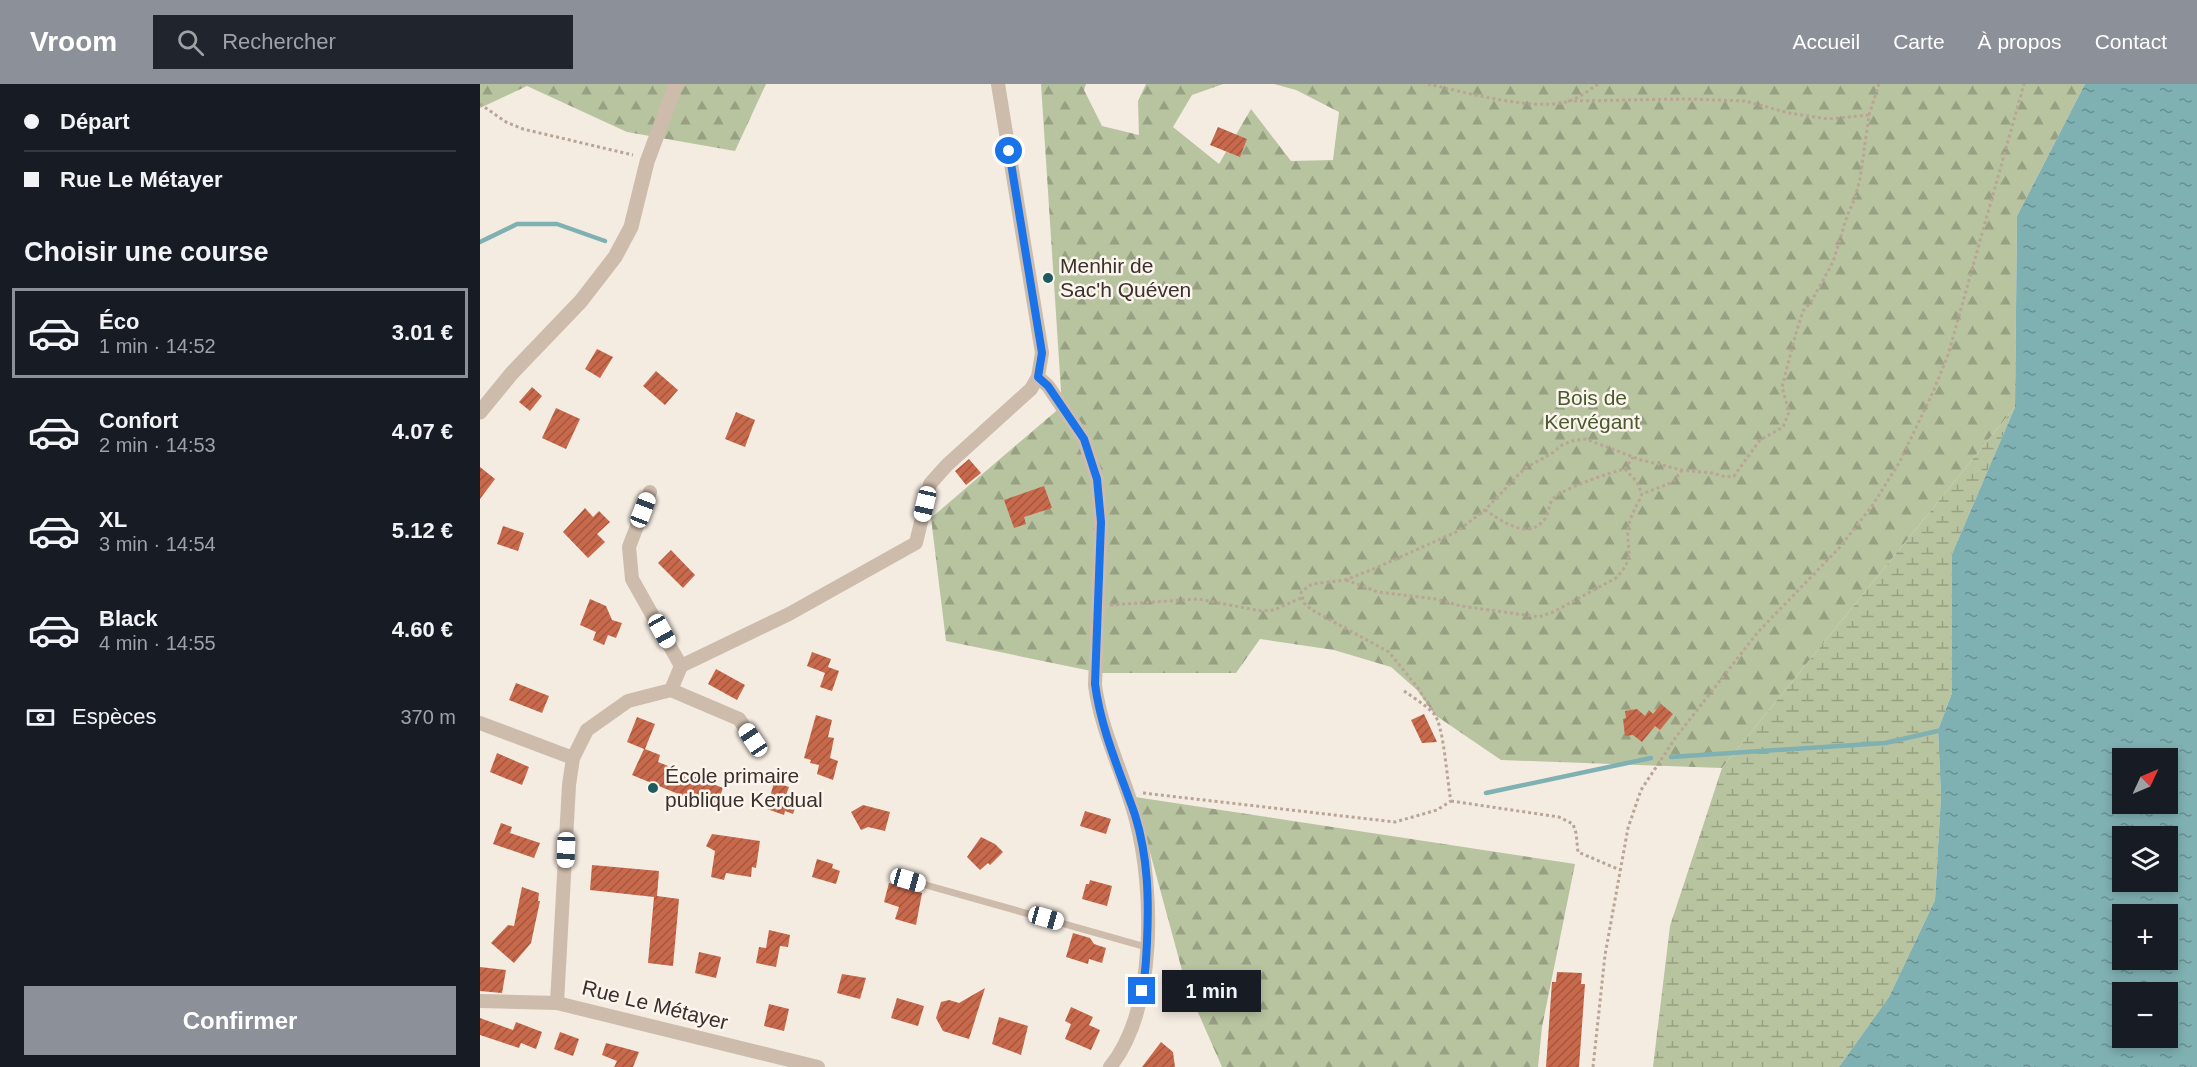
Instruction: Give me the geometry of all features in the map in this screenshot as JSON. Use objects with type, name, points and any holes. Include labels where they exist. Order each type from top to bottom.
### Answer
[{"type":"street","points":[[480,412],[512,373],[582,301],[615,257],[631,227],[648,159],[676,84]]},
{"type":"street","points":[[671,690],[681,666],[789,614],[916,543],[930,484],[947,465],[1031,389],[1038,377],[1042,353],[998,84]]},
{"type":"street","points":[[1038,377],[1048,386],[1084,439],[1097,479],[1101,522],[1100,605],[1095,684],[1098,708],[1136,818],[1145,858],[1149,895],[1146,973],[1132,1028],[1110,1067]]},
{"type":"street","points":[[650,492],[629,547],[632,579],[681,666]]},
{"type":"street","points":[[557,1003],[569,785],[573,758],[587,730],[628,701],[671,690],[739,719],[753,740]]},
{"type":"street","points":[[480,723],[573,758]]},
{"type":"street","name":"Rue Le Métayer","points":[[480,1001],[557,1003],[818,1067]]},
{"type":"lane","points":[[908,880],[1146,947]]},
{"type":"path","points":[[1428,84],[1521,102],[1556,104],[1568,101],[1686,99],[1745,101],[1789,113],[1828,119],[1869,115]]},
{"type":"path","points":[[1568,101],[1598,84]]},
{"type":"path","points":[[1450,801],[1441,729],[1418,688],[1389,652],[1312,610],[1301,598],[1301,592],[1306,586],[1345,580],[1445,537],[1469,524],[1525,468],[1572,441],[1586,439],[1633,457],[1682,470],[1726,477],[1734,476],[1760,441],[1783,427],[1789,412],[1782,387],[1796,333],[1803,311],[1811,302],[1833,262],[1846,216],[1855,198],[1869,115],[1879,84]]},
{"type":"path","points":[[1593,1067],[1605,955],[1628,828],[1641,790],[1657,763],[1758,632],[1840,547],[1872,506],[1899,463],[1948,355],[2024,84]]},
{"type":"path","points":[[480,104],[506,122],[523,129],[648,159]]},
{"type":"path","points":[[1485,510],[1507,524],[1527,529],[1540,525],[1550,512],[1552,500],[1562,492],[1608,473],[1625,469],[1633,457]]},
{"type":"path","points":[[1625,469],[1637,482],[1642,494]]},
{"type":"path","points":[[1345,580],[1378,592],[1436,599],[1471,608],[1539,617],[1601,587],[1624,570],[1629,558],[1629,521],[1642,494],[1673,482],[1682,470]]},
{"type":"path","points":[[1100,605],[1198,599],[1261,611],[1274,610],[1301,598]]},
{"type":"path","points":[[1404,691],[1435,715]]},
{"type":"path","points":[[1126,791],[1395,822],[1437,810],[1450,801],[1559,818],[1573,824],[1578,852],[1620,870]]},
{"type":"green space","points":[[480,84],[766,84],[735,151],[627,132],[527,86],[480,108]]},
{"type":"green space","name":"Bois de Kervégant","points":[[1041,84],[1086,84],[1084,90],[1102,126],[1139,135],[1138,101],[1146,84],[1223,84],[1192,95],[1173,127],[1219,164],[1251,109],[1291,161],[1333,160],[1339,112],[1296,90],[1274,84],[2085,84],[2017,216],[2015,407],[1722,768],[1501,760],[1435,715],[1417,690],[1391,667],[1334,650],[1260,639],[1236,673],[1101,673],[946,641],[931,518],[1062,406]]},
{"type":"green space","points":[[2015,407],[1952,554],[1952,693],[1938,730],[1941,796],[1935,900],[1889,997],[1839,1067],[1653,1067],[1670,926],[1722,768]]},
{"type":"green space","points":[[1135,797],[1575,864],[1542,1027],[1538,1067],[1222,1067],[1186,985]]},
{"type":"water","points":[[2085,84],[2197,84],[2197,1067],[1839,1067],[1889,997],[1935,900],[1941,796],[1938,730],[1952,693],[1952,554],[2015,407],[2017,216]]},
{"type":"building","points":[[1218,127],[1247,139],[1240,157],[1210,145]]},
{"type":"building","points":[[597,349],[613,357],[600,378],[585,369]]},
{"type":"building","points":[[656,371],[678,390],[665,405],[643,386]]},
{"type":"building","points":[[532,387],[542,396],[530,411],[519,402]]},
{"type":"building","points":[[556,408],[580,419],[566,449],[542,438]]},
{"type":"building","points":[[736,412],[755,420],[745,447],[725,439]]},
{"type":"building","points":[[969,459],[981,473],[966,485],[955,471]]},
{"type":"building","points":[[480,467],[495,479],[480,499]]},
{"type":"building","points":[[1044,486],[1052,508],[1024,517],[1026,524],[1014,528],[1004,500]]},
{"type":"building","points":[[585,508],[593,517],[599,511],[610,522],[597,534],[605,542],[588,558],[563,532]]},
{"type":"building","points":[[503,526],[524,533],[518,551],[497,544]]},
{"type":"building","points":[[671,550],[695,575],[683,588],[658,563]]},
{"type":"building","points":[[590,599],[606,606],[612,620],[622,623],[616,638],[608,635],[604,645],[593,640],[596,632],[580,625]]},
{"type":"building","points":[[812,652],[831,659],[828,667],[839,671],[832,691],[820,687],[825,673],[807,666]]},
{"type":"building","points":[[716,669],[745,685],[737,700],[708,684]]},
{"type":"building","points":[[516,683],[549,696],[542,713],[509,700]]},
{"type":"building","points":[[1661,704],[1673,714],[1660,730],[1655,726],[1642,742],[1633,735],[1625,736],[1623,719],[1626,718],[1625,711],[1637,709],[1645,716],[1649,710],[1653,714]]},
{"type":"building","points":[[1424,714],[1437,742],[1422,743],[1411,720]]},
{"type":"building","points":[[816,715],[832,720],[828,737],[834,738],[830,758],[838,761],[833,780],[817,774],[819,765],[810,763],[811,760],[804,758]]},
{"type":"building","points":[[637,717],[655,724],[645,749],[660,755],[658,762],[723,788],[715,809],[632,775],[644,749],[627,742]]},
{"type":"building","points":[[497,753],[529,767],[522,785],[490,772]]},
{"type":"building","points":[[774,782],[789,787],[786,795],[798,799],[793,814],[785,811],[784,815],[767,809]]},
{"type":"building","points":[[863,805],[890,812],[885,831],[868,827],[861,830],[851,812]]},
{"type":"building","points":[[1085,811],[1111,819],[1106,834],[1080,826]]},
{"type":"building","points":[[501,823],[512,827],[510,833],[540,843],[534,858],[493,844]]},
{"type":"building","points":[[712,834],[760,841],[756,868],[752,867],[751,877],[726,873],[724,880],[711,877],[715,851],[706,846]]},
{"type":"building","points":[[981,837],[995,844],[1003,852],[990,865],[988,863],[980,870],[967,857]]},
{"type":"building","points":[[817,859],[833,864],[832,868],[840,871],[836,884],[812,877]]},
{"type":"building","points":[[592,865],[659,871],[657,896],[679,899],[673,966],[648,963],[654,897],[590,890]]},
{"type":"building","points":[[1090,880],[1112,886],[1107,906],[1082,899],[1086,884],[1089,884]]},
{"type":"building","points":[[889,883],[922,893],[916,925],[895,919],[899,907],[884,902]]},
{"type":"building","points":[[522,887],[539,893],[538,901],[540,901],[531,943],[514,963],[491,943],[508,925],[514,926]]},
{"type":"building","points":[[769,930],[790,935],[788,947],[780,946],[776,967],[756,963],[759,947],[766,948]]},
{"type":"building","points":[[1073,933],[1090,938],[1094,944],[1106,948],[1102,963],[1089,959],[1088,964],[1066,957]]},
{"type":"building","points":[[699,952],[721,957],[716,978],[695,973]]},
{"type":"building","points":[[480,967],[506,970],[502,993],[480,991]]},
{"type":"building","points":[[1557,972],[1582,973],[1581,984],[1585,984],[1579,1067],[1546,1067],[1552,982],[1556,982]]},
{"type":"building","points":[[842,974],[866,978],[860,999],[837,993]]},
{"type":"building","points":[[985,988],[969,1039],[943,1031],[936,1018],[941,1002],[949,1000],[959,1003]]},
{"type":"building","points":[[897,998],[924,1006],[918,1026],[891,1018]]},
{"type":"building","points":[[769,1004],[789,1009],[784,1031],[764,1026]]},
{"type":"building","points":[[1071,1007],[1093,1017],[1089,1025],[1100,1030],[1091,1050],[1065,1039],[1071,1024],[1065,1021]]},
{"type":"building","points":[[999,1017],[1028,1026],[1021,1055],[992,1044]]},
{"type":"building","points":[[480,1018],[513,1030],[516,1022],[542,1032],[536,1049],[521,1043],[519,1048],[480,1035]]},
{"type":"building","points":[[560,1032],[579,1039],[573,1056],[554,1049]]},
{"type":"building","points":[[1161,1042],[1173,1052],[1175,1067],[1142,1067]]},
{"type":"building","points":[[606,1043],[639,1052],[633,1067],[614,1067],[617,1061],[602,1055]]},
{"type":"waterway","points":[[480,242],[517,224],[557,224],[605,241]]},
{"type":"waterway","points":[[1671,757],[1885,743],[1942,730]]},
{"type":"waterway","points":[[1486,793],[1651,758]]},
{"type":"place","name":"Menhir de Sac'h Quéven","points":[[1048,278]]},
{"type":"place","name":"École primaire publique Kerdual","points":[[653,788]]},
{"type":"route","points":[[1009,151],[1042,353],[1038,377],[1048,386],[1084,439],[1097,479],[1101,522],[1100,605],[1095,684],[1098,708],[1106,736],[1136,818],[1145,858],[1149,895],[1146,973],[1142,991]]}]
